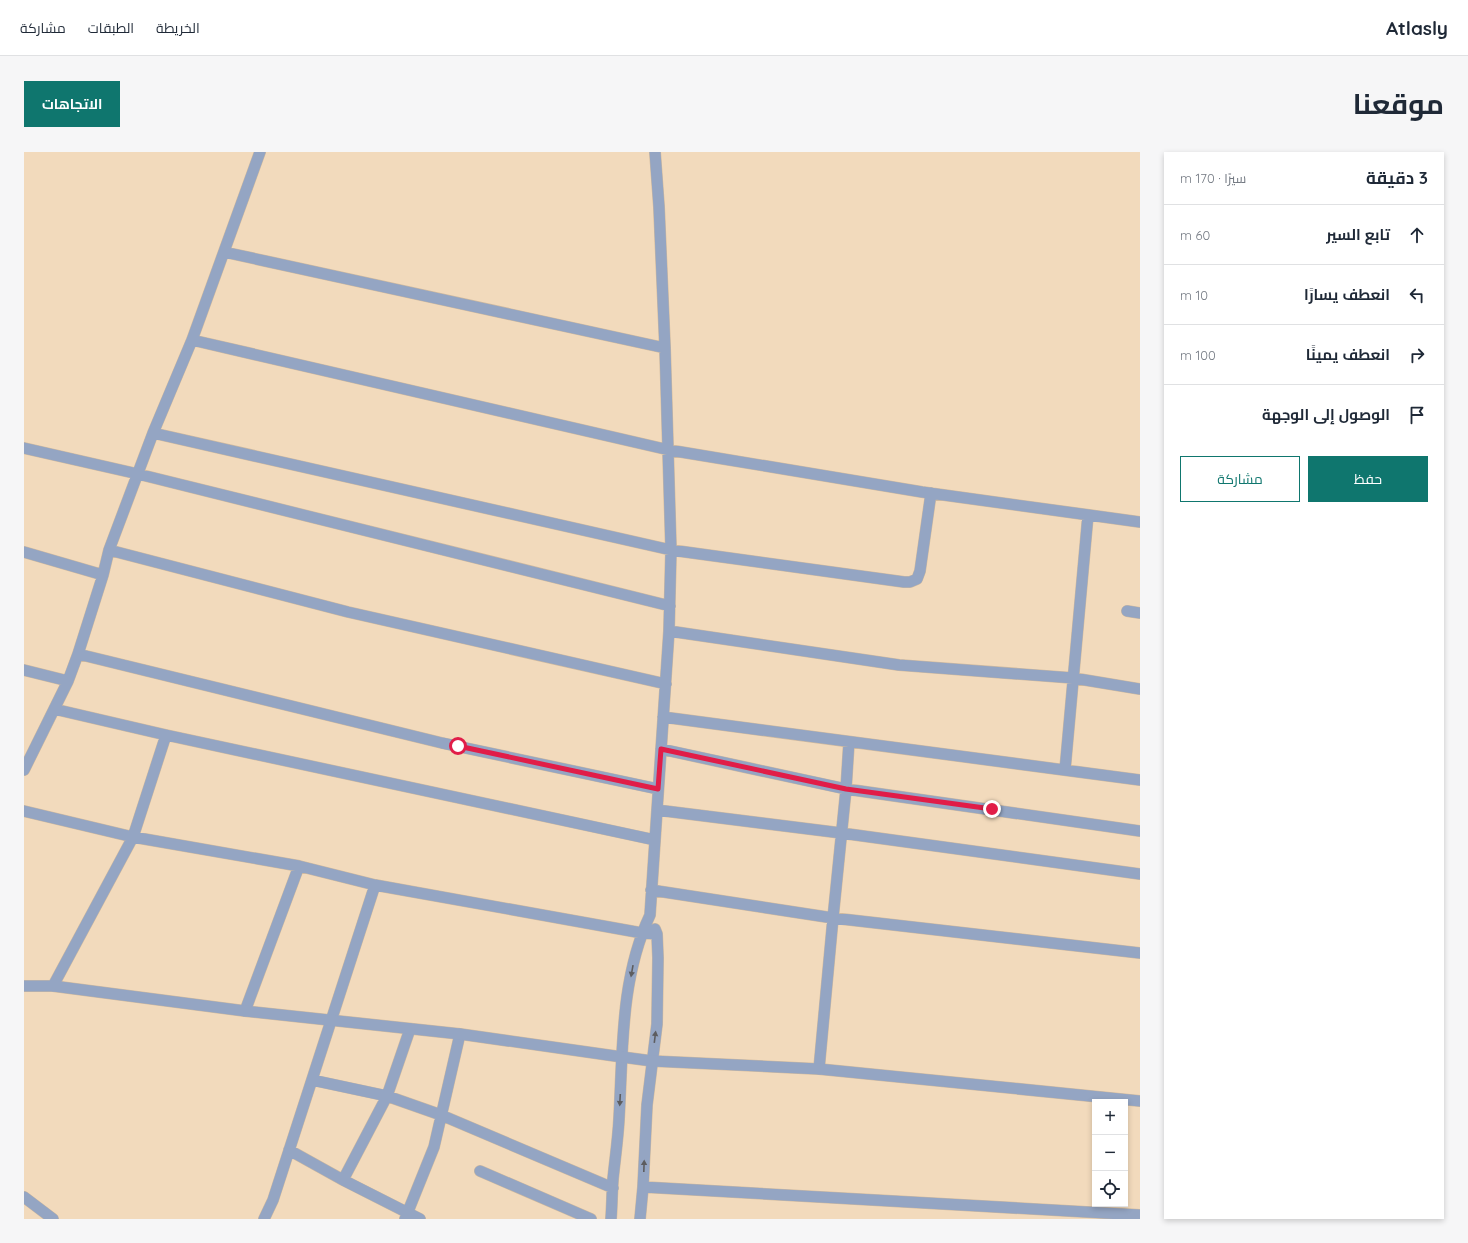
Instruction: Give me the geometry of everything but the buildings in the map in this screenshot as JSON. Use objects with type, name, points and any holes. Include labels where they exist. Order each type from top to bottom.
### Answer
[{"type":"street","points":[[24,770],[68,681],[103,575],[109,550],[153,433],[192,340],[260,152]]},
{"type":"street","points":[[611,1219],[619,1121],[625,1011],[634,962],[642,933],[650,915],[669,631],[671,550],[669,450],[656,152]]},
{"type":"street","points":[[224,252],[665,348]]},
{"type":"street","points":[[192,340],[669,450],[931,493],[1140,522]]},
{"type":"street","points":[[153,433],[671,550],[910,582],[917,578],[920,571],[931,493]]},
{"type":"street","points":[[24,448],[138,474],[670,606]]},
{"type":"street","points":[[1064,770],[1088,515]]},
{"type":"street","points":[[109,550],[348,612],[666,684]]},
{"type":"street","points":[[24,552],[103,575]]},
{"type":"street","points":[[1127,611],[1140,613]]},
{"type":"street","points":[[669,631],[899,666],[1073,678],[1140,689]]},
{"type":"street","points":[[78,654],[442,743],[658,789]]},
{"type":"street","points":[[24,670],[68,681]]},
{"type":"street","points":[[54,709],[166,736],[654,840]]},
{"type":"street","points":[[663,717],[1140,780]]},
{"type":"street","points":[[53,986],[134,837],[166,736]]},
{"type":"street","points":[[820,1069],[849,742]]},
{"type":"street","points":[[661,749],[846,789],[1140,831]]},
{"type":"street","points":[[657,810],[841,833],[1140,874]]},
{"type":"street","points":[[24,811],[134,837],[299,866],[375,885],[642,933],[657,934]]},
{"type":"street","points":[[245,1011],[299,866]]},
{"type":"street","points":[[264,1219],[273,1200],[375,885]]},
{"type":"street","points":[[651,890],[833,918],[1140,953]]},
{"type":"street","points":[[640,1219],[647,1105],[657,1024],[657,934],[650,915]]},
{"type":"street","points":[[24,986],[53,986],[245,1011],[460,1034],[622,1058],[820,1069],[1140,1101]]},
{"type":"street","points":[[343,1180],[387,1096],[410,1029]]},
{"type":"street","points":[[406,1216],[434,1147],[460,1034]]},
{"type":"street","points":[[312,1080],[387,1096],[441,1115],[613,1188]]},
{"type":"street","points":[[289,1150],[406,1216],[420,1219]]},
{"type":"street","points":[[480,1171],[591,1219]]},
{"type":"street","points":[[643,1187],[1140,1215]]},
{"type":"street","points":[[24,1196],[53,1219]]},
{"type":"route","points":[[458,746],[658,789],[661,749],[846,789],[992,809]]}]
